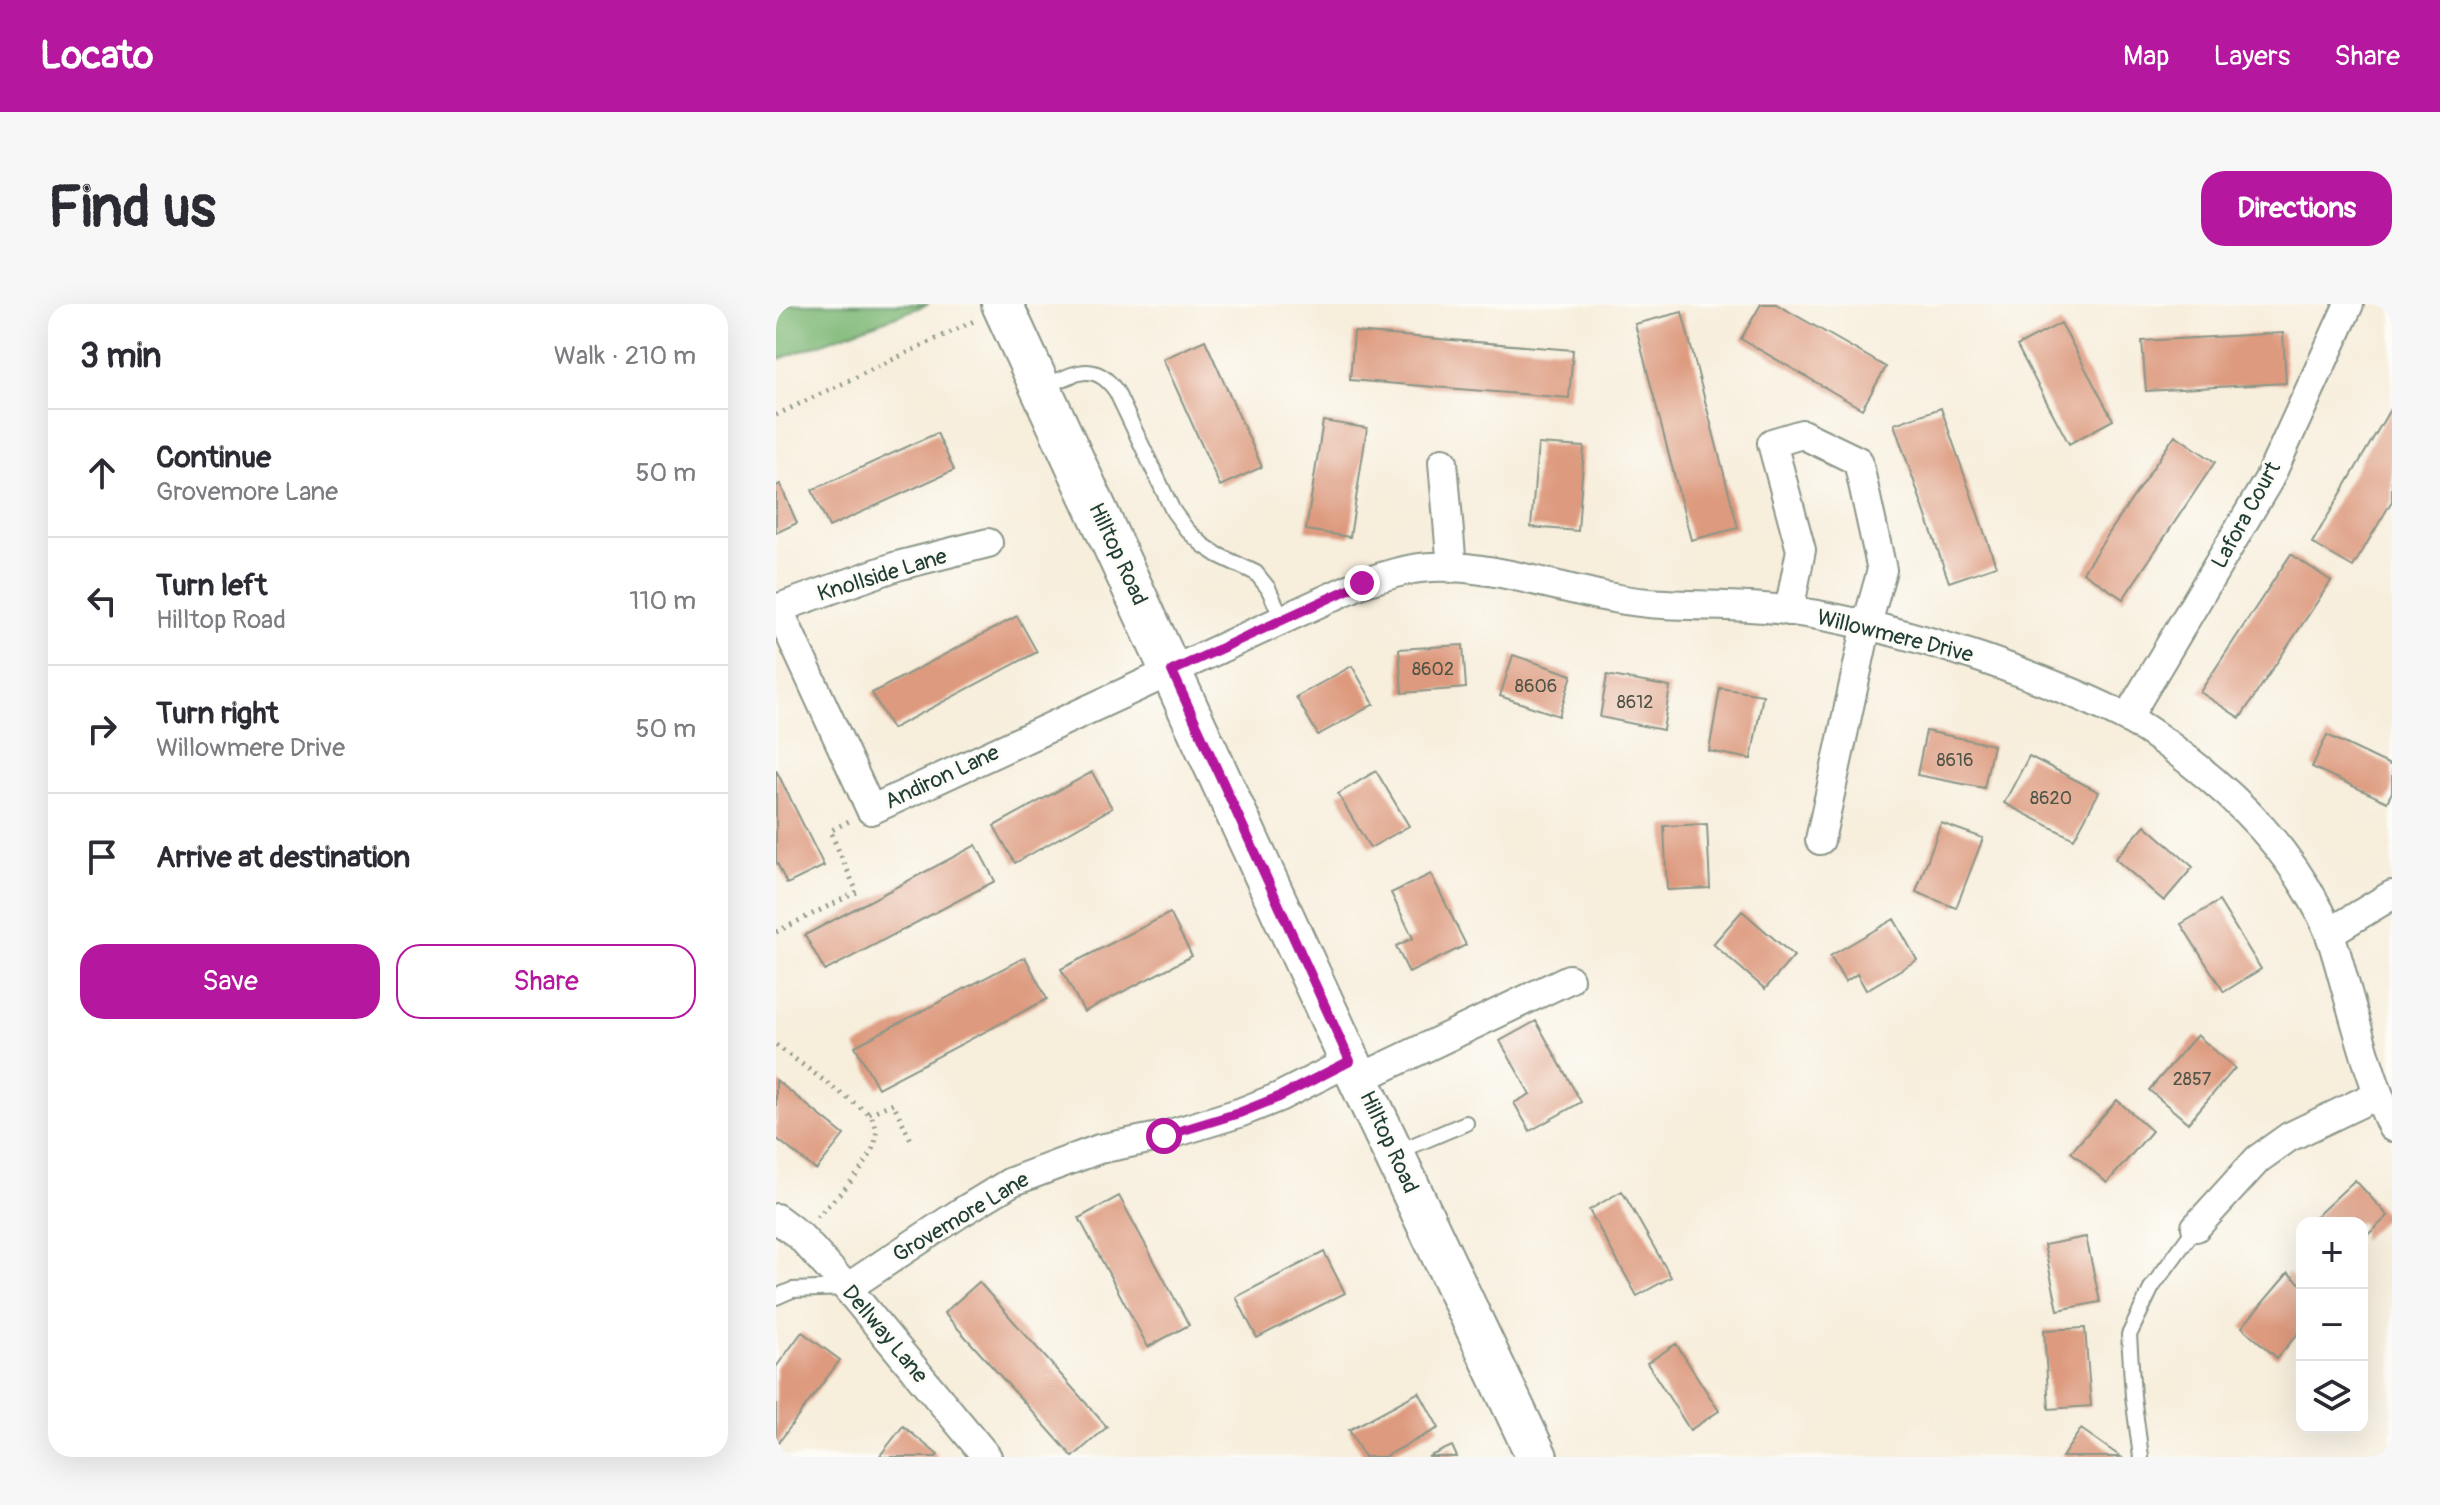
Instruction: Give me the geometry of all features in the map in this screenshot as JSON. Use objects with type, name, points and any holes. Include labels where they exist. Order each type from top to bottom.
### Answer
[{"type":"street","name":"Lafora Court","points":[[2127,718],[2269,479],[2349,304]]},
{"type":"street","name":"Hilltop Road","points":[[1003,306],[1537,1457]]},
{"type":"street","points":[[1789,611],[1801,550],[1772,443],[1802,434],[1858,461],[1882,570],[1867,624],[1820,840]]},
{"type":"street","points":[[1443,462],[1452,568]]},
{"type":"street","name":"Knollside Lane","points":[[777,609],[897,566],[988,543]]},
{"type":"street","name":"Willowmere Drive","points":[[1172,671],[1362,583],[1404,570],[1434,567],[1479,570],[1646,602],[1789,611],[1867,624],[1924,639],[2037,677],[2127,718],[2172,748],[2223,788],[2257,821],[2290,862],[2329,933],[2377,1095],[2392,1127]]},
{"type":"street","name":"Andiron Lane","points":[[777,609],[871,810],[1172,671]]},
{"type":"street","points":[[2329,933],[2392,895]]},
{"type":"street","name":"Grovemore Lane","points":[[847,1288],[1011,1182],[1099,1149],[1164,1136],[1239,1113],[1355,1070],[1569,979]]},
{"type":"street","points":[[2196,1227],[2258,1159],[2289,1137],[2377,1095]]},
{"type":"street","name":"Dellway Lane","points":[[776,1218],[800,1236],[847,1288],[987,1457]]},
{"type":"lane","points":[[1041,388],[1081,372],[1095,372],[1107,379],[1116,391],[1173,511],[1203,545],[1256,573],[1268,588],[1283,620]]},
{"type":"lane","points":[[1394,1153],[1466,1123]]},
{"type":"lane","points":[[2141,1457],[2129,1335],[2152,1287],[2196,1227]]},
{"type":"lane","points":[[776,1297],[792,1290],[847,1288]]},
{"type":"path","points":[[776,415],[1003,306]]},
{"type":"path","points":[[776,932],[857,892],[830,831],[871,810]]},
{"type":"path","points":[[776,1045],[876,1121],[877,1139],[869,1160],[800,1236]]},
{"type":"path","points":[[869,1114],[893,1103],[913,1144]]},
{"type":"green space","points":[[776,304],[929,304],[776,360]]},
{"type":"building","points":[[1761,304],[1776,304],[1886,367],[1862,409],[1741,339]]},
{"type":"building","points":[[1682,312],[1738,528],[1691,540],[1635,324]]},
{"type":"building","points":[[2061,323],[2113,420],[2069,444],[2017,346]]},
{"type":"building","points":[[1354,332],[1573,350],[1569,398],[1350,380]]},
{"type":"building","points":[[2283,333],[2286,383],[2146,391],[2142,341]]},
{"type":"building","points":[[1205,340],[1262,467],[1220,486],[1163,359]]},
{"type":"building","points":[[2392,406],[2392,501],[2353,567],[2312,543]]},
{"type":"building","points":[[1941,408],[1996,566],[1949,582],[1894,424]]},
{"type":"building","points":[[1323,421],[1367,428],[1350,537],[1306,530]]},
{"type":"building","points":[[937,433],[954,470],[829,527],[812,490]]},
{"type":"building","points":[[2175,435],[2215,462],[2123,599],[2083,572]]},
{"type":"building","points":[[1538,444],[1584,447],[1578,531],[1531,527]]},
{"type":"building","points":[[780,484],[797,523],[776,533],[776,486]]},
{"type":"building","points":[[2291,554],[2331,581],[2240,718],[2200,692]]},
{"type":"building","points":[[1017,616],[1037,652],[892,729],[872,693]]},
{"type":"building","points":[[1463,645],[1466,688],[1402,693],[1399,649]]},
{"type":"building","points":[[1513,655],[1572,675],[1559,716],[1500,696]]},
{"type":"building","points":[[1352,666],[1374,704],[1318,735],[1296,697]]},
{"type":"building","points":[[1607,675],[1670,687],[1663,730],[1600,717]]},
{"type":"building","points":[[1720,688],[1763,695],[1751,759],[1709,751]]},
{"type":"building","points":[[1926,731],[1993,745],[1984,788],[1917,775]]},
{"type":"building","points":[[2327,735],[2392,766],[2392,792],[2387,802],[2312,767]]},
{"type":"building","points":[[2029,756],[2099,792],[2074,839],[2004,803]]},
{"type":"building","points":[[776,770],[824,866],[787,884],[776,861]]},
{"type":"building","points":[[1376,771],[1409,826],[1370,848],[1338,794]]},
{"type":"building","points":[[1092,772],[1112,808],[1015,863],[994,826]]},
{"type":"building","points":[[1941,823],[1983,838],[1956,908],[1916,892]]},
{"type":"building","points":[[1707,824],[1710,888],[1667,890],[1664,826]]},
{"type":"building","points":[[2145,825],[2193,867],[2164,901],[2115,859]]},
{"type":"building","points":[[976,845],[995,881],[825,971],[805,935]]},
{"type":"building","points":[[1431,874],[1466,945],[1409,973],[1396,946],[1413,938],[1391,893]]},
{"type":"building","points":[[2219,901],[2261,969],[2224,992],[2181,924]]},
{"type":"building","points":[[1742,911],[1794,956],[1765,989],[1713,944]]},
{"type":"building","points":[[1170,913],[1192,956],[1084,1012],[1061,969]]},
{"type":"building","points":[[1894,919],[1917,960],[1866,990],[1857,974],[1845,982],[1830,956]]},
{"type":"building","points":[[1025,957],[1047,999],[878,1088],[855,1046]]},
{"type":"building","points":[[1536,1021],[1581,1102],[1530,1131],[1514,1103],[1530,1094],[1500,1041]]},
{"type":"building","points":[[2197,1035],[2235,1068],[2188,1123],[2149,1090]]},
{"type":"building","points":[[776,1080],[844,1135],[816,1170],[776,1138]]},
{"type":"building","points":[[2117,1100],[2152,1131],[2107,1183],[2071,1152]]},
{"type":"building","points":[[2355,1180],[2388,1216],[2368,1234],[2368,1217],[2315,1217]]},
{"type":"building","points":[[1622,1191],[1671,1277],[1637,1296],[1589,1210]]},
{"type":"building","points":[[1119,1196],[1189,1325],[1148,1347],[1079,1218]]},
{"type":"building","points":[[2086,1237],[2100,1302],[2058,1310],[2044,1245]]},
{"type":"building","points":[[1324,1252],[1345,1293],[1257,1338],[1236,1297]]},
{"type":"building","points":[[2288,1273],[2296,1280],[2296,1336],[2277,1358],[2242,1327]]},
{"type":"building","points":[[979,1282],[1107,1427],[1073,1457],[944,1313]]},
{"type":"building","points":[[2085,1328],[2091,1406],[2049,1409],[2044,1330]]},
{"type":"building","points":[[802,1332],[840,1360],[776,1446],[776,1367]]},
{"type":"building","points":[[1676,1344],[1719,1411],[1690,1430],[1647,1363]]},
{"type":"building","points":[[1419,1392],[1439,1428],[1384,1457],[1364,1457],[1349,1430]]},
{"type":"building","points":[[903,1426],[938,1455],[879,1457]]},
{"type":"building","points":[[2081,1429],[2121,1457],[2062,1457]]},
{"type":"building","points":[[1452,1446],[1457,1457],[1428,1457]]},
{"type":"route","points":[[1164,1136],[1279,1097],[1350,1061],[1172,671],[1362,583]]}]
